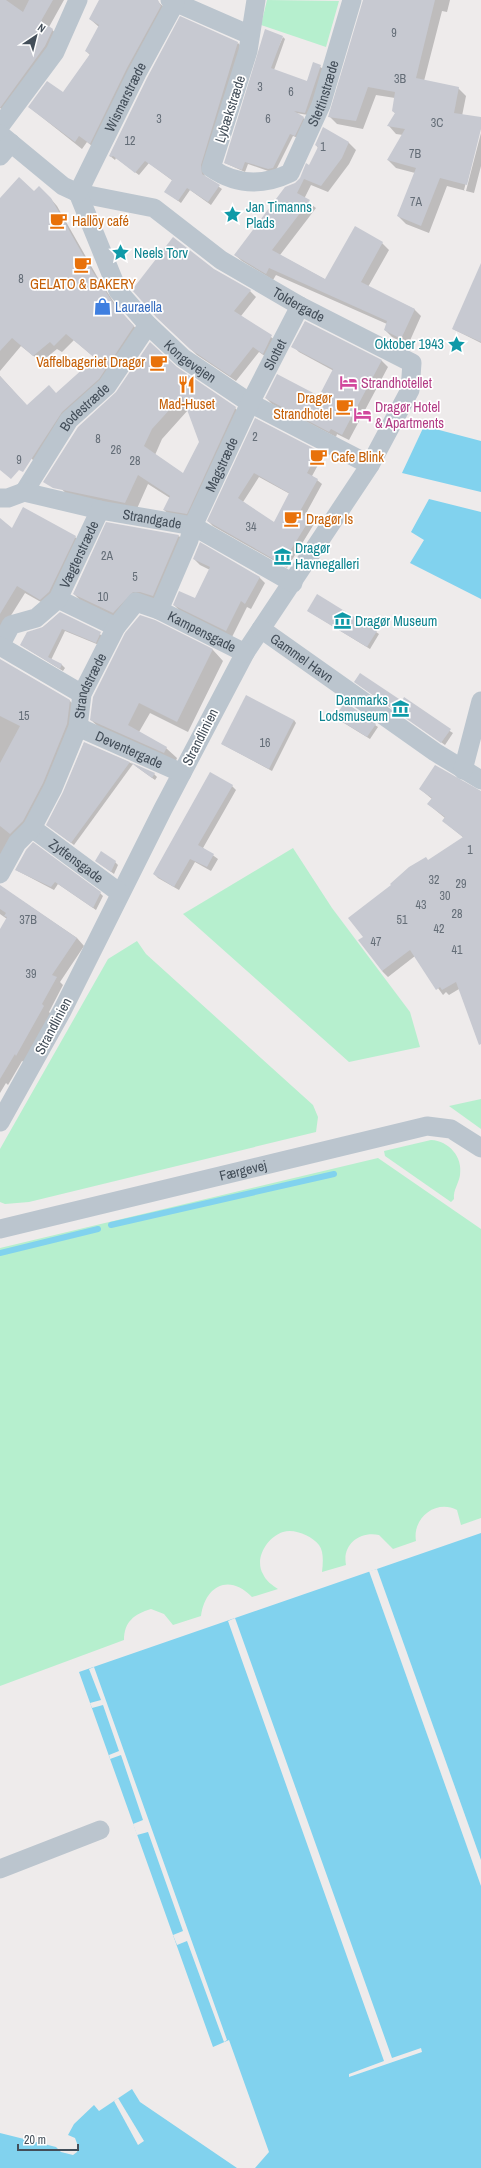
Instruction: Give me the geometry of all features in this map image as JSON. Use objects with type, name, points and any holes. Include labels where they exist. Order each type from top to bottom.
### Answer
[{"type":"street","points":[[0,126],[55,52],[78,0]]},
{"type":"street","points":[[172,1],[250,35],[256,0]]},
{"type":"street","name":"Stettinstræde","points":[[224,177],[259,183],[279,178],[290,173],[321,106],[352,0]]},
{"type":"street","name":"Wismarstræde","points":[[78,193],[172,1]]},
{"type":"street","name":"Lybækstræde","points":[[224,177],[211,168],[248,51],[250,35]]},
{"type":"street","points":[[4,145],[63,186],[78,193]]},
{"type":"street","name":"Toldergade","points":[[78,193],[154,208],[220,260],[300,306],[412,363]]},
{"type":"street","name":"Kongevejen","points":[[78,193],[118,291],[148,325],[183,358],[250,403],[370,465]]},
{"type":"street","name":"Slottet","points":[[250,403],[300,306]]},
{"type":"street","name":"Bodestræde","points":[[24,492],[69,420],[107,386],[148,325]]},
{"type":"street","name":"Strandlinien","points":[[0,1122],[62,1011],[120,893],[245,653],[293,583],[370,465],[410,390],[412,363]]},
{"type":"street","name":"Magstræde","points":[[193,526],[250,403]]},
{"type":"street","points":[[0,498],[8,498],[24,492]]},
{"type":"street","name":"Strandgade","points":[[24,492],[100,510],[193,526],[293,583]]},
{"type":"street","name":"Vægterstræde","points":[[58,599],[100,510]]},
{"type":"street","points":[[159,610],[189,540],[193,526]]},
{"type":"street","points":[[82,694],[0,646],[12,625],[36,618],[58,599],[116,627]]},
{"type":"street","name":"Strandstræde","points":[[0,874],[17,843],[32,828],[53,788],[78,727],[82,694],[116,627],[136,602],[159,610]]},
{"type":"street","name":"Kampensgade","points":[[159,610],[245,653]]},
{"type":"street","name":"Gammel Havn","points":[[261,630],[435,752],[481,780]]},
{"type":"street","points":[[464,770],[481,701]]},
{"type":"street","name":"Deventergade","points":[[78,727],[182,773]]},
{"type":"street","name":"Zytfensgade","points":[[32,828],[120,893]]},
{"type":"street","name":"Færgevej","points":[[0,1229],[427,1126],[451,1129],[481,1148]]},
{"type":"street","points":[[0,1869],[100,1830]]},
{"type":"green space","points":[[267,0],[339,1],[326,47],[261,25]]},
{"type":"green space","points":[[293,848],[332,908],[410,1012],[420,1047],[349,1062],[183,914]]},
{"type":"green space","points":[[137,941],[146,954],[313,1105],[318,1117],[316,1132],[29,1202],[5,1204],[0,1202],[0,1149],[108,959]]},
{"type":"green space","points":[[481,1099],[481,1129],[449,1106]]},
{"type":"green space","points":[[431,1140],[444,1143],[457,1156],[459,1162],[459,1178],[454,1193],[454,1199],[451,1202],[385,1156],[384,1151]]},
{"type":"green space","points":[[378,1158],[481,1229],[481,1518],[461,1525],[457,1510],[449,1507],[434,1509],[422,1518],[418,1525],[416,1541],[393,1549],[379,1535],[365,1535],[359,1537],[350,1545],[345,1558],[346,1565],[322,1572],[323,1561],[321,1548],[319,1545],[307,1536],[297,1532],[283,1532],[267,1544],[261,1555],[260,1562],[264,1576],[269,1583],[278,1589],[252,1597],[235,1586],[219,1586],[207,1597],[201,1616],[173,1625],[164,1614],[151,1609],[145,1611],[135,1616],[128,1624],[124,1634],[124,1640],[0,1686],[0,1248]]},
{"type":"water","points":[[424,426],[481,441],[481,492],[402,473]]},
{"type":"water","points":[[429,499],[481,512],[481,599],[410,563],[424,540],[411,532]]},
{"type":"water","points":[[481,1533],[481,2168],[255,2168],[269,2152],[229,2040],[213,2047],[79,1672]]},
{"type":"water","points":[[132,2089],[140,2102],[237,2168],[0,2168],[0,2133],[56,2147],[61,2152],[73,2155],[77,2152],[78,2146],[75,2138],[68,2135],[74,2124],[94,2105],[99,2111]]},
{"type":"pier","points":[[377,1569],[481,1860],[481,1886],[369,1571]]},
{"type":"pier","points":[[235,1618],[392,2058],[421,2048],[422,2052],[349,2077],[349,2074],[384,2061],[228,1621]]},
{"type":"pier","points":[[94,1667],[227,2040],[224,2042],[187,1941],[177,1945],[173,1935],[183,1931],[148,1832],[137,1835],[133,1824],[143,1820],[121,1755],[110,1759],[109,1755],[119,1751],[103,1705],[92,1708],[90,1703],[101,1700],[89,1669]]},
{"type":"pier","points":[[118,2098],[144,2141],[138,2145],[114,2101]]},
{"type":"building","points":[[0,0],[6,0],[23,12],[29,0],[53,0],[41,21],[53,29],[45,46],[0,108]]},
{"type":"building","points":[[99,0],[158,0],[161,6],[127,68],[90,144],[79,136],[75,142],[28,107],[47,81],[63,92],[90,54],[85,51],[99,25],[89,19]]},
{"type":"building","points":[[363,0],[435,0],[416,78],[459,87],[454,113],[481,117],[481,129],[467,185],[440,178],[421,226],[397,216],[416,168],[387,160],[405,129],[387,126],[395,113],[392,111],[395,92],[368,87],[356,121],[328,117]]},
{"type":"building","points":[[180,16],[238,42],[201,165],[202,174],[220,185],[208,202],[187,188],[178,201],[164,192],[172,180],[145,161],[135,173],[113,156],[109,156],[147,78]]},
{"type":"building","points":[[265,29],[283,36],[271,68],[307,81],[313,62],[321,65],[305,113],[294,111],[304,117],[295,136],[290,134],[273,168],[268,169],[245,162],[242,170],[224,163]]},
{"type":"building","points":[[323,127],[349,142],[342,158],[321,186],[304,179],[297,193],[310,200],[272,250],[325,279],[355,226],[383,242],[361,282],[415,309],[401,339],[384,330],[387,321],[269,268],[266,274],[234,255],[285,187],[295,183],[300,178],[306,163],[309,165],[318,147],[315,145]]},
{"type":"building","points":[[19,177],[34,191],[39,186],[51,198],[91,269],[117,309],[118,308],[134,326],[99,379],[62,412],[23,472],[19,470],[11,479],[0,470],[0,376],[27,405],[49,385],[56,393],[95,358],[66,334],[54,346],[50,342],[33,356],[12,338],[0,351],[0,198]]},
{"type":"building","points":[[173,237],[214,269],[251,290],[234,311],[272,335],[263,354],[253,347],[230,376],[190,349],[156,317],[132,290]]},
{"type":"building","points":[[481,263],[481,342],[452,329]]},
{"type":"building","name":"Strandhotellet","points":[[305,321],[382,360],[342,435],[331,429],[329,432],[265,398],[277,374],[319,396],[333,369],[291,347]]},
{"type":"building","points":[[150,342],[177,367],[236,407],[187,514],[163,510],[170,496],[138,475],[125,503],[53,488],[43,482],[78,427],[116,392]],"holes":[[[182,396],[199,442],[183,473],[144,446],[152,429]]]},
{"type":"building","points":[[255,418],[319,451],[307,473],[318,479],[299,513],[310,519],[282,564],[207,521]],"holes":[[[254,473],[289,493],[274,522],[238,498]]]},
{"type":"building","points":[[23,507],[76,536],[49,592],[40,600],[17,586],[0,614],[0,518],[12,528]]},
{"type":"building","points":[[106,522],[179,535],[153,596],[140,592],[133,592],[113,613],[73,594]]},
{"type":"building","points":[[200,542],[260,577],[245,604],[241,601],[226,631],[173,605],[179,591],[195,598],[210,567],[193,559]]},
{"type":"building","name":"Dragør Museum","points":[[317,594],[377,631],[367,647],[307,611]]},
{"type":"building","points":[[60,612],[101,632],[96,643],[62,629],[48,657],[62,664],[60,669],[20,645],[27,632],[43,627]]},
{"type":"building","points":[[140,615],[155,620],[213,649],[177,722],[139,703],[128,725],[167,747],[164,753],[90,720],[93,697],[125,633]]},
{"type":"building","points":[[0,659],[70,700],[67,724],[43,783],[23,821],[10,834],[0,826],[0,763],[20,726],[0,716]]},
{"type":"building","name":"Danmarks Lodsmuseum","points":[[360,673],[402,701],[404,697],[451,729],[441,743],[354,682]]},
{"type":"building","points":[[246,695],[294,720],[269,769],[221,744]]},
{"type":"building","points":[[345,702],[376,724],[367,737],[335,717]]},
{"type":"building","points":[[84,742],[130,762],[71,843],[46,825],[63,792]]},
{"type":"building","points":[[130,762],[155,773],[152,778]]},
{"type":"building","points":[[435,765],[481,791],[481,1044],[479,1045],[456,982],[442,990],[440,987],[436,990],[410,950],[382,971],[358,940],[363,937],[348,918],[391,885],[390,884],[409,867],[426,857],[428,860],[463,837],[442,821],[445,817],[427,804],[432,798],[419,789]]},
{"type":"building","points":[[210,772],[233,785],[198,845],[214,854],[207,867],[190,859],[174,887],[153,874]]},
{"type":"building","points":[[33,842],[101,892],[93,908],[55,882],[51,887],[15,870],[26,850]]},
{"type":"building","points":[[101,851],[116,861],[111,872],[95,861]]},
{"type":"building","points":[[0,885],[77,938],[52,975],[57,977],[42,1004],[44,1006],[16,1056],[15,1054],[0,1079],[0,929],[7,917],[4,916],[6,913],[0,909]]},
{"type":"waterway","points":[[111,1225],[334,1174]]},
{"type":"waterway","points":[[0,1253],[98,1229]]},
{"type":"place","name":"Jan Timanns Plads","points":[[233,215]]},
{"type":"place","name":"Hallöy café","points":[[59,221]]},
{"type":"place","name":"Neels Torv","points":[[121,253]]},
{"type":"place","name":"GELATO & BAKERY","points":[[83,264]]},
{"type":"place","name":"Lauraella","points":[[102,307]]},
{"type":"place","name":"Oktober 1943","points":[[457,344]]},
{"type":"place","name":"Vaffelbageriet Dragør","points":[[158,362]]},
{"type":"place","name":"Strandhotellet","points":[[348,383]]},
{"type":"place","name":"Mad-Huset","points":[[187,384]]},
{"type":"place","name":"Dragør Strandhotel","points":[[345,406]]},
{"type":"place","name":"Dragør Hotel & Apartments","points":[[362,415]]},
{"type":"place","name":"Cafe Blink","points":[[318,457]]},
{"type":"place","name":"Dragør Is","points":[[293,519]]},
{"type":"place","name":"Dragør Havnegalleri","points":[[282,556]]},
{"type":"place","name":"Dragør Museum","points":[[342,621]]},
{"type":"place","name":"Danmarks Lodsmuseum","points":[[401,708]]}]
